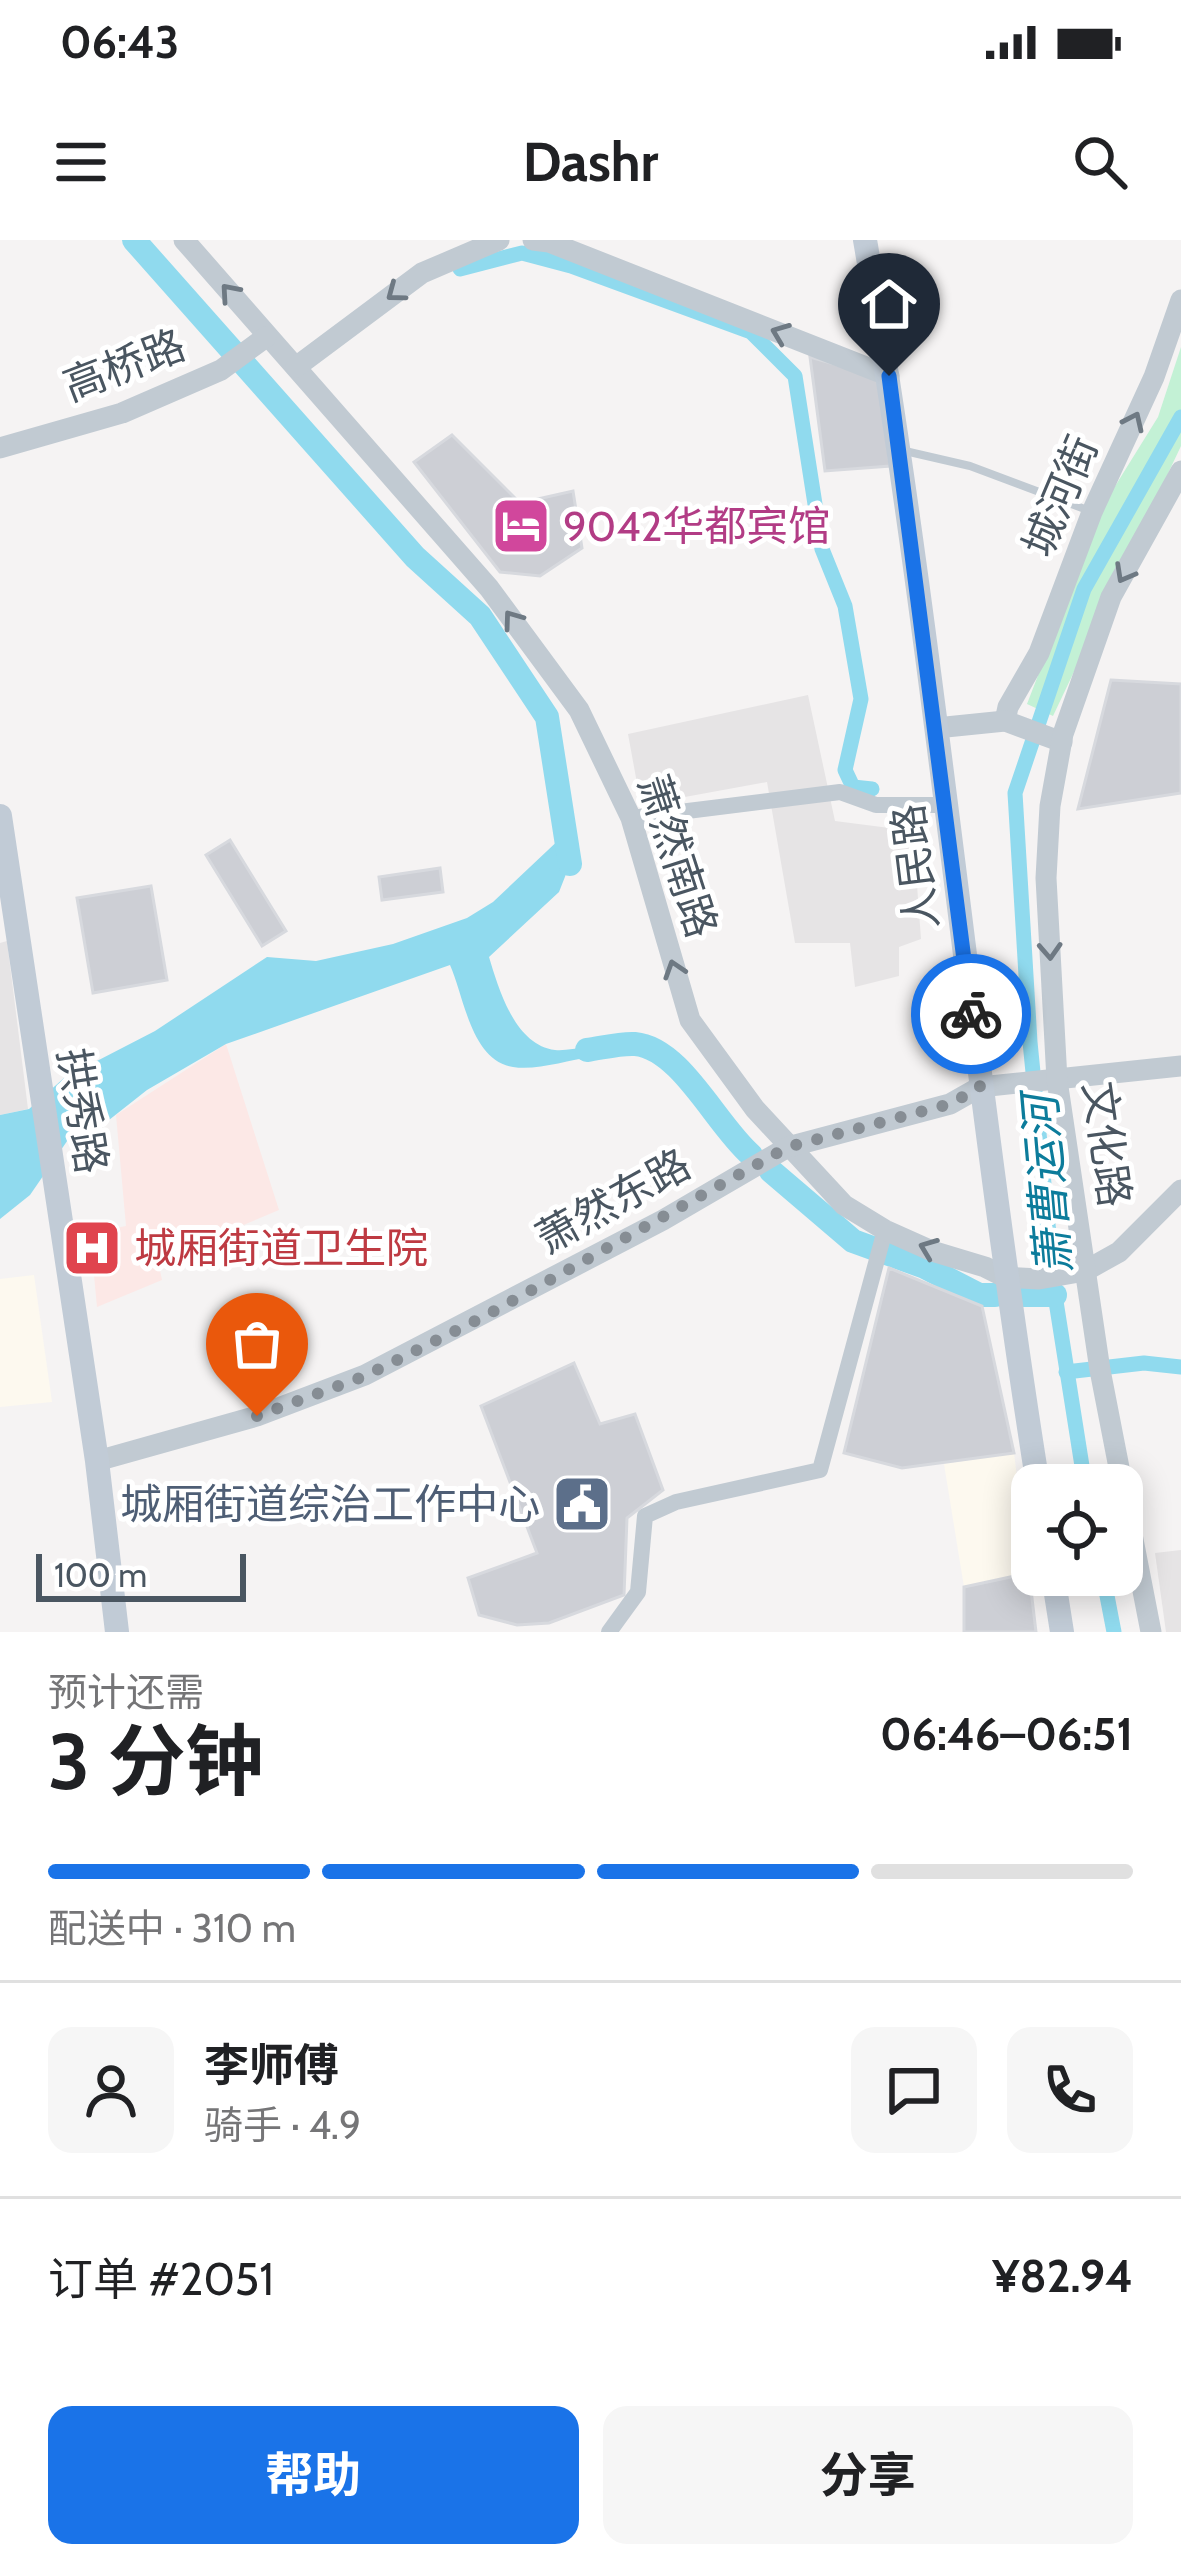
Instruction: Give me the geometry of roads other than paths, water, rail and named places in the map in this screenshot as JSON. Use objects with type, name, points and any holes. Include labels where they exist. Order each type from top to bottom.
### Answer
[{"type":"main road","name":"人民路","points":[[866,240],[889,376],[1005,1277],[1035,1464]]},
{"type":"main road","name":"拱秀路","points":[[0,815],[8,933],[35,1054],[98,1461],[117,1632]]},
{"type":"main road","points":[[1056,1596],[1062,1632]]},
{"type":"street","name":"萧然南路","points":[[184,240],[489,588],[579,710],[631,818],[690,1020],[710,1052],[788,1147],[844,1204],[885,1231],[1005,1277],[1039,1279],[1080,1272],[1119,1252],[1181,1190]]},
{"type":"street","points":[[296,367],[462,246],[499,240]]},
{"type":"street","points":[[533,240],[889,376]]},
{"type":"street","name":"城河街","points":[[1005,721],[1039,652],[1181,300]]},
{"type":"street","name":"高桥路","points":[[0,448],[122,413],[221,370],[266,337]]},
{"type":"street","name":"文化路","points":[[1151,1632],[1080,1272],[1053,1080],[1046,878],[1050,806],[1062,742],[1111,597],[1181,471]]},
{"type":"street","points":[[936,728],[1005,721],[1062,742]]},
{"type":"street","points":[[631,818],[840,792],[876,805],[947,805]]},
{"type":"street","name":"萧然东路","points":[[98,1461],[257,1416],[365,1376],[663,1220],[788,1147],[950,1104],[980,1087],[1181,1066]]},
{"type":"street","points":[[609,1632],[638,1592],[645,1516],[676,1502],[820,1469],[885,1231]]},
{"type":"lane","points":[[897,450],[970,466],[1093,512]]},
{"type":"water","points":[[565,834],[570,864],[559,892],[489,957],[511,1014],[529,1038],[555,1050],[585,1048],[591,1057],[532,1068],[499,1062],[478,1040],[450,965],[226,1044],[147,1090],[109,1120],[74,1131],[30,1195],[0,1219],[0,1115],[29,1109],[64,1078],[155,1031],[267,957],[316,961],[393,944],[467,918],[493,902]]},
{"type":"waterway","points":[[134,240],[415,557],[480,616],[547,717],[570,864]]},
{"type":"waterway","points":[[460,269],[522,253],[571,266],[751,332],[795,376],[822,549],[845,606],[861,699],[845,770],[853,787],[872,789]]},
{"type":"waterway","name":"萧曹运河","points":[[1082,1464],[1055,1295],[1030,1042],[1015,793],[1084,589],[1181,417]]},
{"type":"waterway","points":[[587,1050],[635,1044],[668,1059],[751,1155]]},
{"type":"waterway","points":[[771,1171],[853,1241],[925,1267],[979,1295],[995,1295]]},
{"type":"waterway","points":[[1020,1295],[1055,1295]]},
{"type":"waterway","points":[[1066,1372],[1144,1363],[1181,1367]]},
{"type":"waterway","name":"萧曹运河","points":[[1107,1596],[1114,1632]]},
{"type":"place","name":"9042华都宾馆","points":[[521,526]]},
{"type":"place","name":"城厢街道卫生院","points":[[92,1248]]},
{"type":"place","name":"城厢街道综治工作中心","points":[[582,1504]]}]
